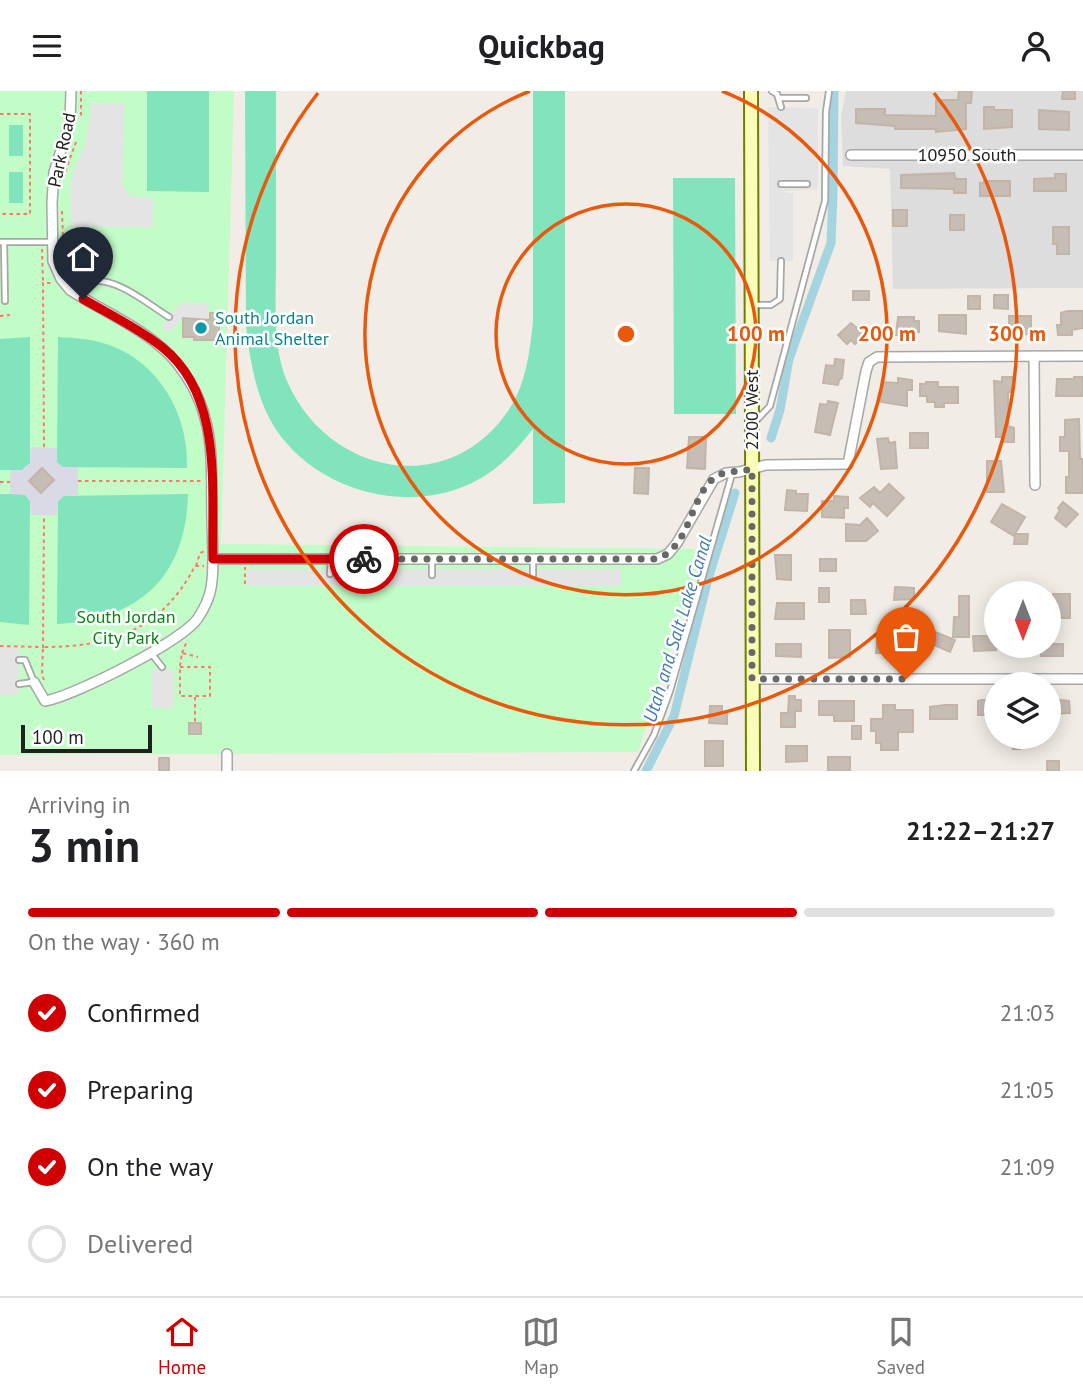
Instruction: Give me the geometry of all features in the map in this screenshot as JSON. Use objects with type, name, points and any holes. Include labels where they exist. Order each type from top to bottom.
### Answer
[{"type":"street","name":"Park Road","points":[[34,682],[45,701],[55,699],[89,685],[183,632],[203,611],[211,588],[213,559],[211,447],[205,418],[194,387],[163,347],[75,293],[56,270],[51,242],[52,185],[56,163],[70,122],[71,91]]},
{"type":"street","name":"2200 West","points":[[751,91],[753,771]]},
{"type":"street","name":"10950 South","points":[[851,155],[1083,155]]},
{"type":"street","points":[[1034,356],[1035,485]]},
{"type":"street","points":[[213,559],[657,559],[668,554],[677,543],[714,478],[766,465],[848,464],[866,371],[869,362],[877,357],[1083,356]]},
{"type":"street","points":[[752,679],[1083,679]]},
{"type":"street","points":[[227,754],[227,771]]},
{"type":"lane","points":[[772,91],[779,98],[781,107]]},
{"type":"lane","points":[[752,425],[770,406],[825,201],[826,112],[829,91]]},
{"type":"lane","points":[[779,98],[806,98]]},
{"type":"lane","points":[[781,184],[807,184]]},
{"type":"lane","points":[[5,301],[2,242],[51,242]]},
{"type":"lane","points":[[752,305],[771,305],[780,299],[781,261]]},
{"type":"lane","points":[[75,293],[88,281],[103,280],[119,286],[169,317]]},
{"type":"lane","points":[[634,771],[654,735],[670,691],[732,473]]},
{"type":"lane","points":[[330,574],[331,559]]},
{"type":"lane","points":[[432,559],[432,575]]},
{"type":"lane","points":[[533,559],[533,575]]},
{"type":"lane","points":[[150,652],[162,667]]},
{"type":"lane","points":[[19,660],[25,660],[28,664],[34,682],[19,684]]},
{"type":"path","points":[[81,91],[81,116]]},
{"type":"path","points":[[0,114],[30,114],[30,214],[0,214]]},
{"type":"path","points":[[62,186],[76,142]]},
{"type":"path","points":[[62,211],[63,237]]},
{"type":"path","points":[[42,249],[44,447]]},
{"type":"path","points":[[43,283],[55,283],[59,289]]},
{"type":"path","points":[[0,316],[10,315]]},
{"type":"path","points":[[78,481],[205,481]]},
{"type":"path","points":[[0,482],[10,482]]},
{"type":"path","points":[[44,515],[42,675],[45,683]]},
{"type":"path","points":[[0,646],[95,644],[131,631],[160,613],[173,600],[195,566],[200,553],[205,551]]},
{"type":"path","points":[[195,566],[205,566]]},
{"type":"path","points":[[180,667],[210,667],[210,696],[180,696],[180,667],[182,653],[198,657]]},
{"type":"path","points":[[174,671],[180,671]]},
{"type":"path","points":[[195,696],[195,723]]},
{"type":"shaded area","points":[[846,91],[1083,91],[1083,288],[893,289],[890,169],[843,166],[841,116]]},
{"type":"shaded area","points":[[90,103],[124,103],[123,187],[129,196],[153,198],[153,227],[71,227],[72,174],[85,145]]},
{"type":"shaded area","points":[[768,107],[818,108],[818,189],[785,191],[793,193],[793,261],[770,261]]},
{"type":"shaded area","points":[[180,303],[208,303],[208,320],[182,318],[169,333],[161,327]]},
{"type":"shaded area","points":[[31,447],[57,448],[57,462],[62,467],[78,467],[78,495],[64,496],[58,501],[57,515],[31,515],[30,501],[25,495],[10,494],[10,470],[22,470],[30,463]]},
{"type":"shaded area","points":[[247,569],[621,569],[621,586],[247,586]]},
{"type":"shaded area","points":[[0,647],[19,649],[19,695],[0,695]]},
{"type":"shaded area","points":[[152,670],[174,670],[174,708],[152,708]]},
{"type":"green space","name":"South Jordan City Park","points":[[0,91],[234,91],[221,544],[704,549],[638,752],[0,755]]},
{"type":"green space","points":[[147,91],[209,91],[209,192],[147,191]]},
{"type":"green space","points":[[245,91],[276,91],[276,322],[279,353],[287,381],[305,413],[330,437],[358,455],[390,464],[422,465],[453,457],[483,439],[508,411],[519,390],[529,356],[533,320],[533,91],[565,91],[565,503],[533,504],[533,429],[498,466],[465,486],[436,495],[406,497],[375,494],[346,485],[318,471],[294,452],[275,428],[259,392],[246,326]]},
{"type":"green space","points":[[9,125],[23,125],[23,156],[9,156]]},
{"type":"green space","points":[[9,172],[23,172],[23,203],[9,203]]},
{"type":"green space","points":[[673,178],[735,178],[736,414],[674,414]]},
{"type":"green space","points":[[30,337],[30,463],[22,470],[0,470],[0,339]]},
{"type":"green space","points":[[58,337],[85,339],[112,346],[145,366],[169,395],[177,412],[183,430],[187,468],[62,467],[57,462]]},
{"type":"green space","points":[[0,494],[25,494],[30,501],[29,625],[0,622]]},
{"type":"green space","points":[[188,494],[185,524],[178,549],[167,571],[152,589],[134,603],[111,614],[86,621],[57,624],[58,501],[64,496]]},
{"type":"building","points":[[959,91],[972,91],[971,103],[966,103],[966,129],[936,132],[936,129],[895,129],[895,126],[856,123],[856,109],[885,109],[885,115],[936,116],[936,100],[958,100]]},
{"type":"building","points":[[1063,91],[1075,91],[1075,99],[1062,99]]},
{"type":"building","points":[[984,107],[1012,110],[1012,127],[984,129]]},
{"type":"building","points":[[1039,110],[1069,112],[1069,130],[1039,129]]},
{"type":"building","points":[[954,173],[956,179],[966,179],[966,193],[954,193],[954,189],[901,188],[901,175]]},
{"type":"building","points":[[1055,174],[1066,174],[1066,191],[1034,191],[1034,179],[1055,178]]},
{"type":"building","points":[[1010,181],[1010,196],[980,196],[980,183]]},
{"type":"building","points":[[893,210],[907,210],[907,226],[893,226]]},
{"type":"building","points":[[950,215],[964,215],[964,230],[950,230]]},
{"type":"building","points":[[1053,227],[1069,227],[1069,254],[1057,254],[1057,244],[1053,244]]},
{"type":"building","points":[[853,291],[869,291],[869,300],[853,300]]},
{"type":"building","points":[[994,295],[1008,295],[1008,309],[994,308]]},
{"type":"building","points":[[968,296],[980,296],[980,309],[968,309]]},
{"type":"building","points":[[1083,311],[1083,328],[1072,330],[1072,335],[1058,335],[1057,325],[1061,325],[1061,313]]},
{"type":"building","name":"South Jordan Animal Shelter","points":[[210,313],[219,313],[219,340],[183,337],[183,318],[210,320]]},
{"type":"building","points":[[939,315],[966,315],[966,334],[939,331]]},
{"type":"building","points":[[1009,316],[1031,316],[1031,334],[1009,335]]},
{"type":"building","points":[[898,317],[914,317],[914,321],[919,321],[919,332],[896,335]]},
{"type":"building","points":[[851,323],[857,328],[860,325],[867,333],[855,344],[851,340],[847,344],[838,335]]},
{"type":"building","points":[[835,359],[844,360],[842,378],[838,385],[823,383],[826,365],[834,366]]},
{"type":"building","points":[[1002,377],[1013,377],[1013,392],[1008,392],[1008,426],[1014,428],[1014,442],[1002,442],[1002,437],[996,437],[994,381],[1002,382]]},
{"type":"building","points":[[1083,377],[1083,396],[1056,396],[1057,379]]},
{"type":"building","points":[[898,378],[912,380],[912,390],[907,390],[907,406],[881,402],[882,382],[898,383]]},
{"type":"building","points":[[938,382],[938,387],[958,387],[958,403],[944,403],[944,407],[935,407],[935,402],[927,402],[927,396],[920,396],[920,384]]},
{"type":"building","points":[[828,401],[838,403],[830,435],[815,432],[820,404],[827,405]]},
{"type":"building","points":[[1079,419],[1083,493],[1066,493],[1069,451],[1060,451],[1060,437],[1065,437],[1065,420]]},
{"type":"building","points":[[910,433],[928,433],[928,448],[910,448]]},
{"type":"building","points":[[689,437],[706,437],[705,469],[687,468]]},
{"type":"building","points":[[888,438],[889,443],[895,442],[897,468],[881,469],[877,439]]},
{"type":"building","points":[[987,461],[1001,461],[1004,492],[987,492]]},
{"type":"building","points":[[42,468],[54,480],[41,493],[29,481]]},
{"type":"building","points":[[635,468],[649,468],[648,494],[634,493]]},
{"type":"building","points":[[889,484],[904,498],[887,516],[873,503],[870,507],[860,498],[874,487],[880,493]]},
{"type":"building","points":[[787,490],[796,491],[796,494],[808,494],[807,511],[785,510]]},
{"type":"building","points":[[834,496],[848,497],[844,518],[822,517],[822,501],[834,501]]},
{"type":"building","points":[[1063,502],[1078,514],[1066,527],[1055,518]]},
{"type":"building","points":[[1002,504],[1025,517],[1014,536],[991,522]]},
{"type":"building","points":[[867,518],[878,531],[866,541],[846,541],[846,524],[860,525]]},
{"type":"building","points":[[1015,534],[1028,534],[1027,544],[1014,544]]},
{"type":"building","points":[[775,555],[791,555],[791,580],[777,579]]},
{"type":"building","points":[[820,559],[836,559],[836,571],[820,571]]},
{"type":"building","points":[[895,587],[914,588],[914,599],[894,600]]},
{"type":"building","points":[[819,588],[829,588],[829,602],[819,602]]},
{"type":"building","points":[[1061,594],[1070,594],[1070,618],[1061,618]]},
{"type":"building","points":[[959,596],[969,596],[969,637],[953,637],[954,617],[959,617]]},
{"type":"building","points":[[851,600],[865,600],[866,614],[851,614]]},
{"type":"building","points":[[777,603],[804,603],[804,619],[775,619]]},
{"type":"building","points":[[829,630],[850,630],[850,657],[829,658]]},
{"type":"building","points":[[930,630],[955,640],[950,652],[925,641]]},
{"type":"building","points":[[878,635],[886,635],[886,639],[906,639],[906,653],[876,653]]},
{"type":"building","points":[[973,636],[984,636],[984,651],[974,651]]},
{"type":"building","points":[[776,644],[801,644],[801,657],[776,656]]},
{"type":"building","points":[[789,696],[801,700],[801,711],[795,711],[795,727],[781,727],[781,713],[788,713]]},
{"type":"building","points":[[984,700],[984,715],[978,715],[978,701]]},
{"type":"building","points":[[1061,700],[1069,701],[1070,713],[1061,713]]},
{"type":"building","points":[[819,701],[854,701],[854,721],[834,721],[834,715],[819,715]]},
{"type":"building","points":[[883,705],[895,705],[895,710],[913,710],[913,732],[898,732],[898,750],[881,750],[881,743],[876,743],[876,731],[871,731],[871,719],[883,719]]},
{"type":"building","points":[[957,705],[957,719],[930,719],[930,707]]},
{"type":"building","points":[[710,706],[722,706],[722,713],[727,713],[727,724],[709,723]]},
{"type":"building","points":[[189,723],[201,723],[201,734],[189,734]]},
{"type":"building","points":[[852,726],[861,726],[861,739],[852,739]]},
{"type":"building","points":[[705,741],[723,741],[723,766],[705,766]]},
{"type":"building","points":[[786,746],[807,746],[807,761],[786,762]]},
{"type":"building","points":[[828,757],[850,757],[850,771],[828,771]]},
{"type":"building","points":[[159,758],[169,758],[169,771],[159,771]]},
{"type":"building","points":[[1047,761],[1059,761],[1059,771],[1047,771]]},
{"type":"waterway","name":"Utah and Salt Lake Canal","points":[[771,438],[780,410],[789,359],[831,243],[834,91]]},
{"type":"waterway","name":"Utah and Salt Lake Canal","points":[[646,771],[674,716],[708,579],[735,493]]},
{"type":"way so far","points":[[364,559],[657,559],[668,554],[677,543],[714,478],[752,469],[752,679],[906,679]]},
{"type":"place","name":"South Jordan Animal Shelter","points":[[201,328]]},
{"type":"route","points":[[83,299],[163,347],[194,387],[205,418],[211,447],[213,559],[364,559]]}]
